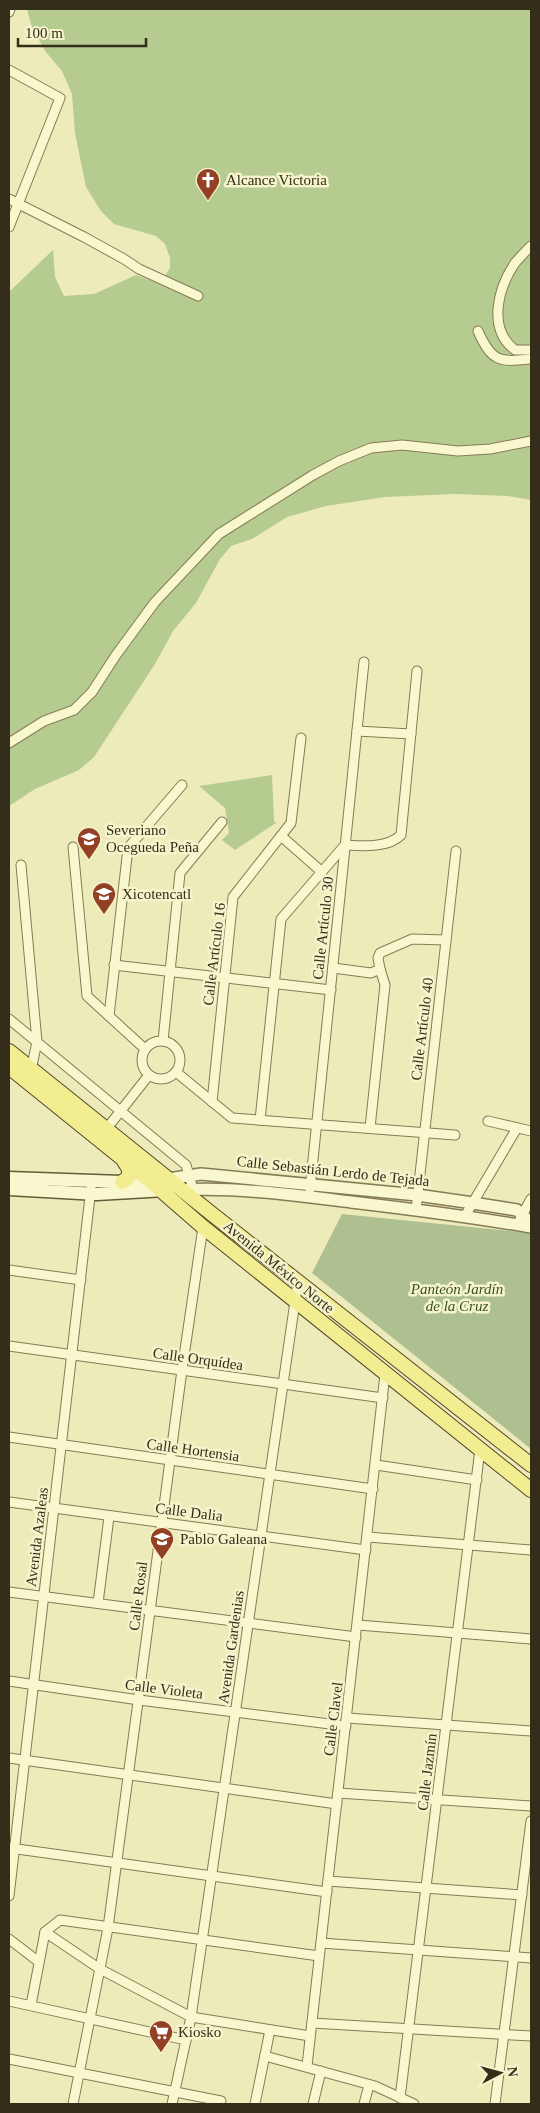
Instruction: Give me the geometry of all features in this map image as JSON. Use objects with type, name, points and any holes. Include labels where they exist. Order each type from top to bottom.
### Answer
[{"type":"main road","name":"Avenida México Norte","points":[[9,1051],[27,1074],[159,1183],[203,1227],[531,1490]]},
{"type":"main road","name":"Avenida México Norte","points":[[9,1067],[27,1074]]},
{"type":"main road","name":"Avenida México Norte","points":[[102,1134],[123,1160],[159,1183],[187,1189],[298,1281],[531,1465]]},
{"type":"main road","points":[[122,1182],[129,1177],[129,1169],[123,1160]]},
{"type":"main road","points":[[9,1178],[91,1188]]},
{"type":"main road","name":"Calle Sebastián Lerdo de Tejada","points":[[91,1188],[122,1182],[159,1183]]},
{"type":"main road","points":[[9,1189],[91,1188],[159,1183]]},
{"type":"street","points":[[9,70],[60,98],[9,226]]},
{"type":"street","points":[[9,198],[116,254],[139,269],[198,296]]},
{"type":"street","points":[[531,246],[516,262],[504,283],[498,306],[499,322],[506,342],[516,350],[531,350]]},
{"type":"street","points":[[478,331],[483,342],[494,357],[504,361],[531,359]]},
{"type":"street","points":[[9,743],[44,721],[74,710],[92,692],[116,655],[155,602],[219,534],[306,479],[339,461],[371,448],[402,445],[458,451],[490,449],[531,441]]},
{"type":"street","name":"Calle Artículo 30","points":[[310,1191],[364,662]]},
{"type":"street","points":[[260,1120],[281,919],[345,845],[368,846],[396,840],[401,835],[418,672]]},
{"type":"street","points":[[357,731],[411,734]]},
{"type":"street","name":"Calle Artículo 16","points":[[212,1102],[233,897],[291,823],[301,738]]},
{"type":"street","points":[[109,1016],[128,848],[182,785]]},
{"type":"street","points":[[164,1040],[180,873],[222,822]]},
{"type":"street","points":[[281,836],[322,872]]},
{"type":"street","points":[[73,847],[87,996],[145,1049]]},
{"type":"street","name":"Calle Artículo 40","points":[[416,1210],[456,851]]},
{"type":"street","points":[[21,865],[37,1042],[27,1074]]},
{"type":"street","points":[[370,1128],[385,985],[378,958],[380,953],[412,938],[446,940]]},
{"type":"street","points":[[114,965],[331,990]]},
{"type":"street","points":[[333,968],[371,973],[380,969]]},
{"type":"street","points":[[9,1019],[186,1165],[190,1176],[187,1189]]},
{"type":"street","points":[[164,1040],[170,1043],[178,1053],[179,1066],[176,1072],[171,1076],[160,1079],[149,1075],[142,1063],[145,1049],[153,1042],[164,1040]]},
{"type":"street","points":[[176,1072],[232,1118],[455,1134]]},
{"type":"street","points":[[102,1134],[149,1075]]},
{"type":"street","points":[[488,1121],[531,1131]]},
{"type":"street","points":[[465,1216],[517,1128]]},
{"type":"street","name":"Calle Sebastián Lerdo de Tejada","points":[[159,1183],[202,1174],[416,1210],[519,1220],[531,1223]]},
{"type":"street","name":"Avenida Azaleas","points":[[9,1896],[12,1848],[25,1760],[91,1188]]},
{"type":"street","name":"Calle Sebastián Lerdo de Tejada","points":[[187,1189],[417,1195],[517,1210],[519,1220],[531,1227]]},
{"type":"street","points":[[519,1220],[531,1199]]},
{"type":"street","name":"Calle Rosal","points":[[73,2104],[108,1928],[182,1370],[203,1227]]},
{"type":"street","points":[[9,1270],[81,1280]]},
{"type":"street","name":"Avenida Gardenias","points":[[172,2104],[191,2017],[298,1281]]},
{"type":"street","name":"Calle Orquídea","points":[[9,1346],[383,1398]]},
{"type":"street","name":"Calle Clavel","points":[[307,2066],[386,1374]]},
{"type":"street","name":"Calle Hortensia","points":[[9,1438],[373,1489]]},
{"type":"street","name":"Calle Jazmín","points":[[400,2098],[480,1449]]},
{"type":"street","points":[[376,1465],[477,1480]]},
{"type":"street","name":"Calle Dalia","points":[[9,1502],[109,1517],[261,1535],[366,1550]]},
{"type":"street","points":[[98,1603],[109,1517]]},
{"type":"street","points":[[368,1537],[531,1550]]},
{"type":"street","points":[[9,1592],[356,1637]]},
{"type":"street","points":[[358,1625],[531,1639]]},
{"type":"street","name":"Calle Violeta","points":[[9,1681],[235,1712],[347,1722],[446,1725],[531,1731]]},
{"type":"street","points":[[9,1758],[337,1804]]},
{"type":"street","points":[[338,1793],[531,1806]]},
{"type":"street","points":[[495,2104],[531,1822]]},
{"type":"street","points":[[12,1848],[327,1892]]},
{"type":"street","points":[[328,1881],[522,1895]]},
{"type":"street","points":[[30,2005],[44,1932],[60,1920],[319,1956]]},
{"type":"street","points":[[44,1932],[100,1969],[191,2017],[310,2036]]},
{"type":"street","points":[[9,1939],[39,1962]]},
{"type":"street","points":[[321,1942],[531,1958]]},
{"type":"street","points":[[9,2002],[186,2040]]},
{"type":"street","points":[[312,2023],[531,2036]]},
{"type":"street","points":[[255,2104],[270,2030]]},
{"type":"street","points":[[266,2056],[369,2085],[413,2104]]},
{"type":"street","points":[[9,2059],[221,2101]]},
{"type":"street","points":[[313,2104],[321,2071]]},
{"type":"street","points":[[364,2104],[369,2085]]},
{"type":"green space","points":[[27,9],[531,9],[531,500],[508,496],[455,494],[385,497],[326,506],[287,517],[252,539],[231,546],[220,559],[196,603],[173,631],[155,664],[94,757],[79,770],[35,789],[9,806],[9,292],[53,250],[55,277],[64,296],[94,294],[136,275],[160,284],[170,268],[170,258],[165,244],[156,236],[114,224],[101,211],[86,187],[75,133],[72,94],[62,71],[45,51],[32,27]]},
{"type":"green space","points":[[272,775],[274,821],[276,823],[235,850],[222,840],[229,833],[225,808],[199,786]]},
{"type":"green space","name":"Panteón Jardín de la Cruz","points":[[342,1214],[531,1233],[531,1449],[312,1273]]},
{"type":"place","name":"Alcance Victoria","points":[[208,201]]},
{"type":"place","name":"Severiano Ocegueda Peña","points":[[89,860]]},
{"type":"place","name":"Xicotencatl","points":[[104,915]]},
{"type":"place","name":"Pablo Galeana","points":[[162,1560]]},
{"type":"place","name":"Kiosko","points":[[161,2053]]}]
